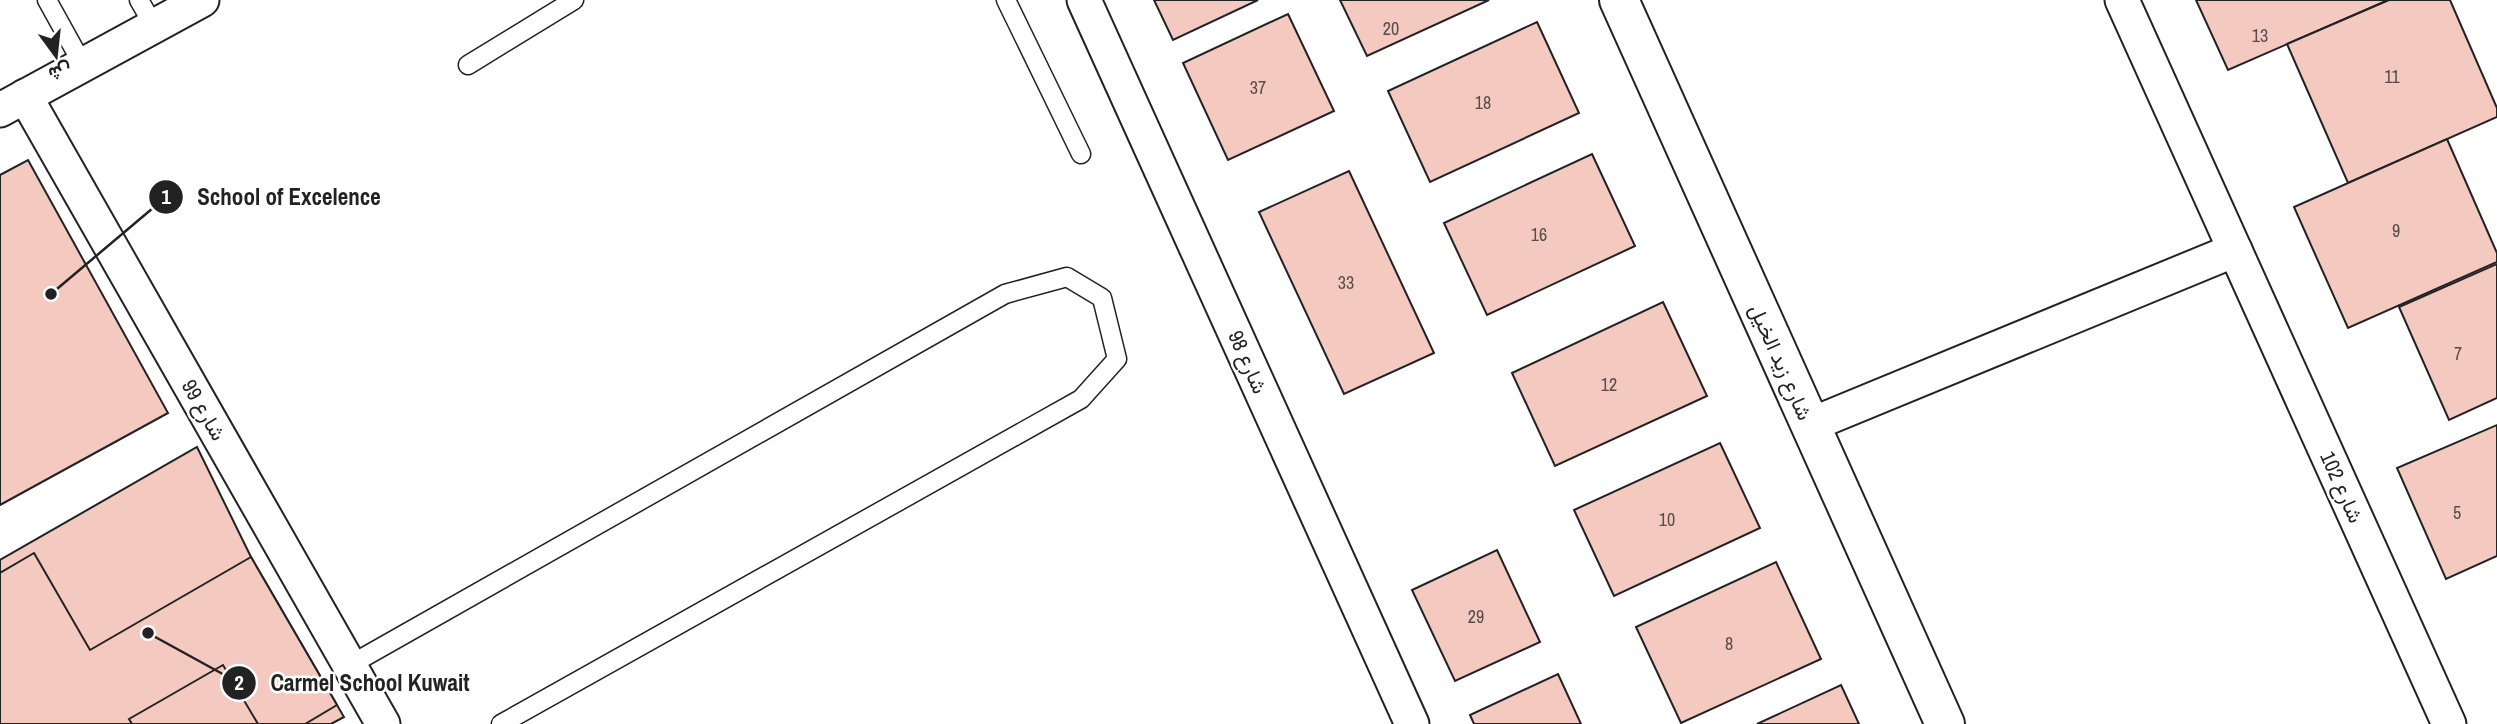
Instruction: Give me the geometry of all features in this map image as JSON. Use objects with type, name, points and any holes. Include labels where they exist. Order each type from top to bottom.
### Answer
[{"type":"street","points":[[13,103],[83,65],[147,13],[202,0]]},
{"type":"street","name":"شارع 98","points":[[1084,0],[1412,724]]},
{"type":"street","name":"شارع زيد الخيل","points":[[1619,0],[1945,724]]},
{"type":"street","name":"شارع 102","points":[[2122,0],[2449,724]]},
{"type":"street","name":"شارع 99","points":[[13,103],[383,724]]},
{"type":"street","points":[[1810,425],[2235,250]]},
{"type":"lane","points":[[47,0],[83,65]]},
{"type":"lane","points":[[468,65],[574,0]]},
{"type":"lane","points":[[1006,0],[1081,154]]},
{"type":"lane","points":[[349,665],[1005,294],[1068,277],[1102,298],[1117,359],[1080,400],[501,724]]},
{"type":"building","points":[[1154,0],[1258,0],[1173,40]]},
{"type":"building","points":[[1340,0],[1489,0],[1367,56]]},
{"type":"building","points":[[2196,0],[2388,0],[2228,70]]},
{"type":"building","points":[[2389,0],[2450,0],[2497,108],[2497,117],[2348,183],[2287,44]]},
{"type":"building","points":[[1288,14],[1334,111],[1228,160],[1183,63]]},
{"type":"building","points":[[1537,22],[1579,113],[1430,182],[1388,91]]},
{"type":"building","points":[[2447,139],[2497,253],[2497,262],[2348,328],[2294,207]]},
{"type":"building","points":[[1592,154],[1635,246],[1487,315],[1444,223]]},
{"type":"building","points":[[28,160],[168,413],[0,505],[0,175]]},
{"type":"building","points":[[1349,171],[1434,353],[1344,394],[1259,212]]},
{"type":"building","points":[[2497,264],[2497,398],[2449,420],[2399,307]]},
{"type":"building","points":[[1663,302],[1707,396],[1555,466],[1512,373]]},
{"type":"building","points":[[2497,425],[2497,556],[2446,579],[2397,468]]},
{"type":"building","points":[[1720,443],[1760,528],[1614,596],[1574,510]]},
{"type":"building","points":[[197,447],[251,557],[344,717],[331,724],[0,724],[0,560]]},
{"type":"building","points":[[1497,550],[1540,642],[1455,681],[1412,590]]},
{"type":"building","points":[[34,553],[90,650],[251,557],[337,705],[305,724],[258,724],[223,665],[129,719],[132,724],[0,724],[0,573]]},
{"type":"building","points":[[1776,562],[1821,659],[1681,723],[1636,627]]},
{"type":"building","points":[[1558,674],[1581,724],[1474,724],[1470,715]]},
{"type":"building","points":[[1841,685],[1859,724],[1757,724]]},
{"type":"place","name":"School of Excelence","points":[[51,294]]},
{"type":"place","name":"Carmel School Kuwait","points":[[148,633]]}]
